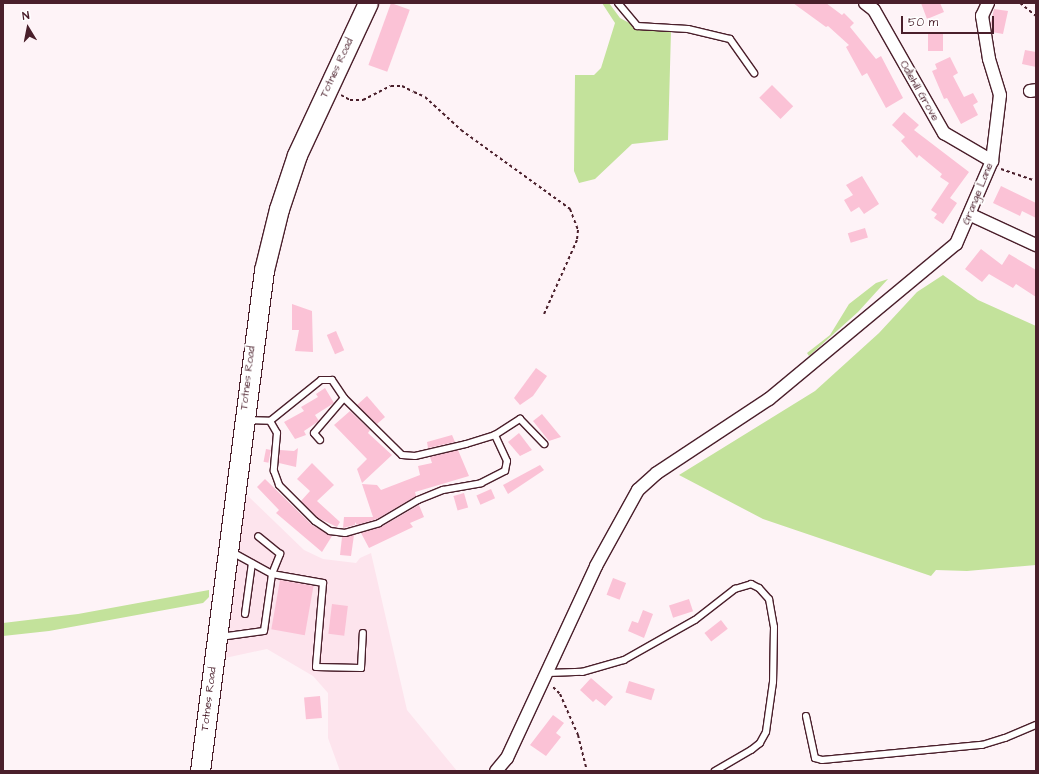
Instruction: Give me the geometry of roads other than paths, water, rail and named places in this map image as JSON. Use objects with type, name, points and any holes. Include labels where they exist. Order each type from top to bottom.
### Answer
[{"type":"main road","name":"Totnes Road","points":[[200,771],[243,420],[264,270],[279,209],[297,155],[368,3]]},
{"type":"street","name":"Odlehill Grove","points":[[864,3],[874,10],[944,133],[991,163]]},
{"type":"street","name":"Grange Lane","points":[[546,676],[596,566],[638,490],[657,474],[769,399],[956,244],[971,215],[991,163],[1000,95],[989,59],[982,16],[988,3]]},
{"type":"street","points":[[971,215],[1036,245]]},
{"type":"street","points":[[496,771],[507,758],[546,676]]},
{"type":"lane","points":[[618,3],[637,26],[688,29],[730,39],[754,72]]},
{"type":"lane","points":[[243,420],[270,421],[321,380],[332,380],[344,398],[402,455],[415,456],[466,444],[495,434],[520,419],[544,444]]},
{"type":"lane","points":[[320,440],[314,433],[344,398]]},
{"type":"lane","points":[[270,421],[277,433],[274,471],[279,485],[315,521],[330,531],[345,533],[379,523],[418,500],[443,490],[481,483],[505,470],[507,461],[495,434]]},
{"type":"lane","points":[[217,638],[264,631],[272,574],[280,554],[258,536]]},
{"type":"lane","points":[[227,549],[272,574],[324,583],[316,667],[361,668],[363,633]]},
{"type":"lane","points":[[245,614],[252,563]]},
{"type":"lane","points":[[546,676],[582,672],[624,660],[695,620],[735,589],[751,584],[759,588],[769,599],[774,627],[773,682],[766,732],[760,743],[751,750],[715,771]]},
{"type":"lane","points":[[806,716],[816,758],[822,760],[982,745],[1005,738],[1036,725]]}]
